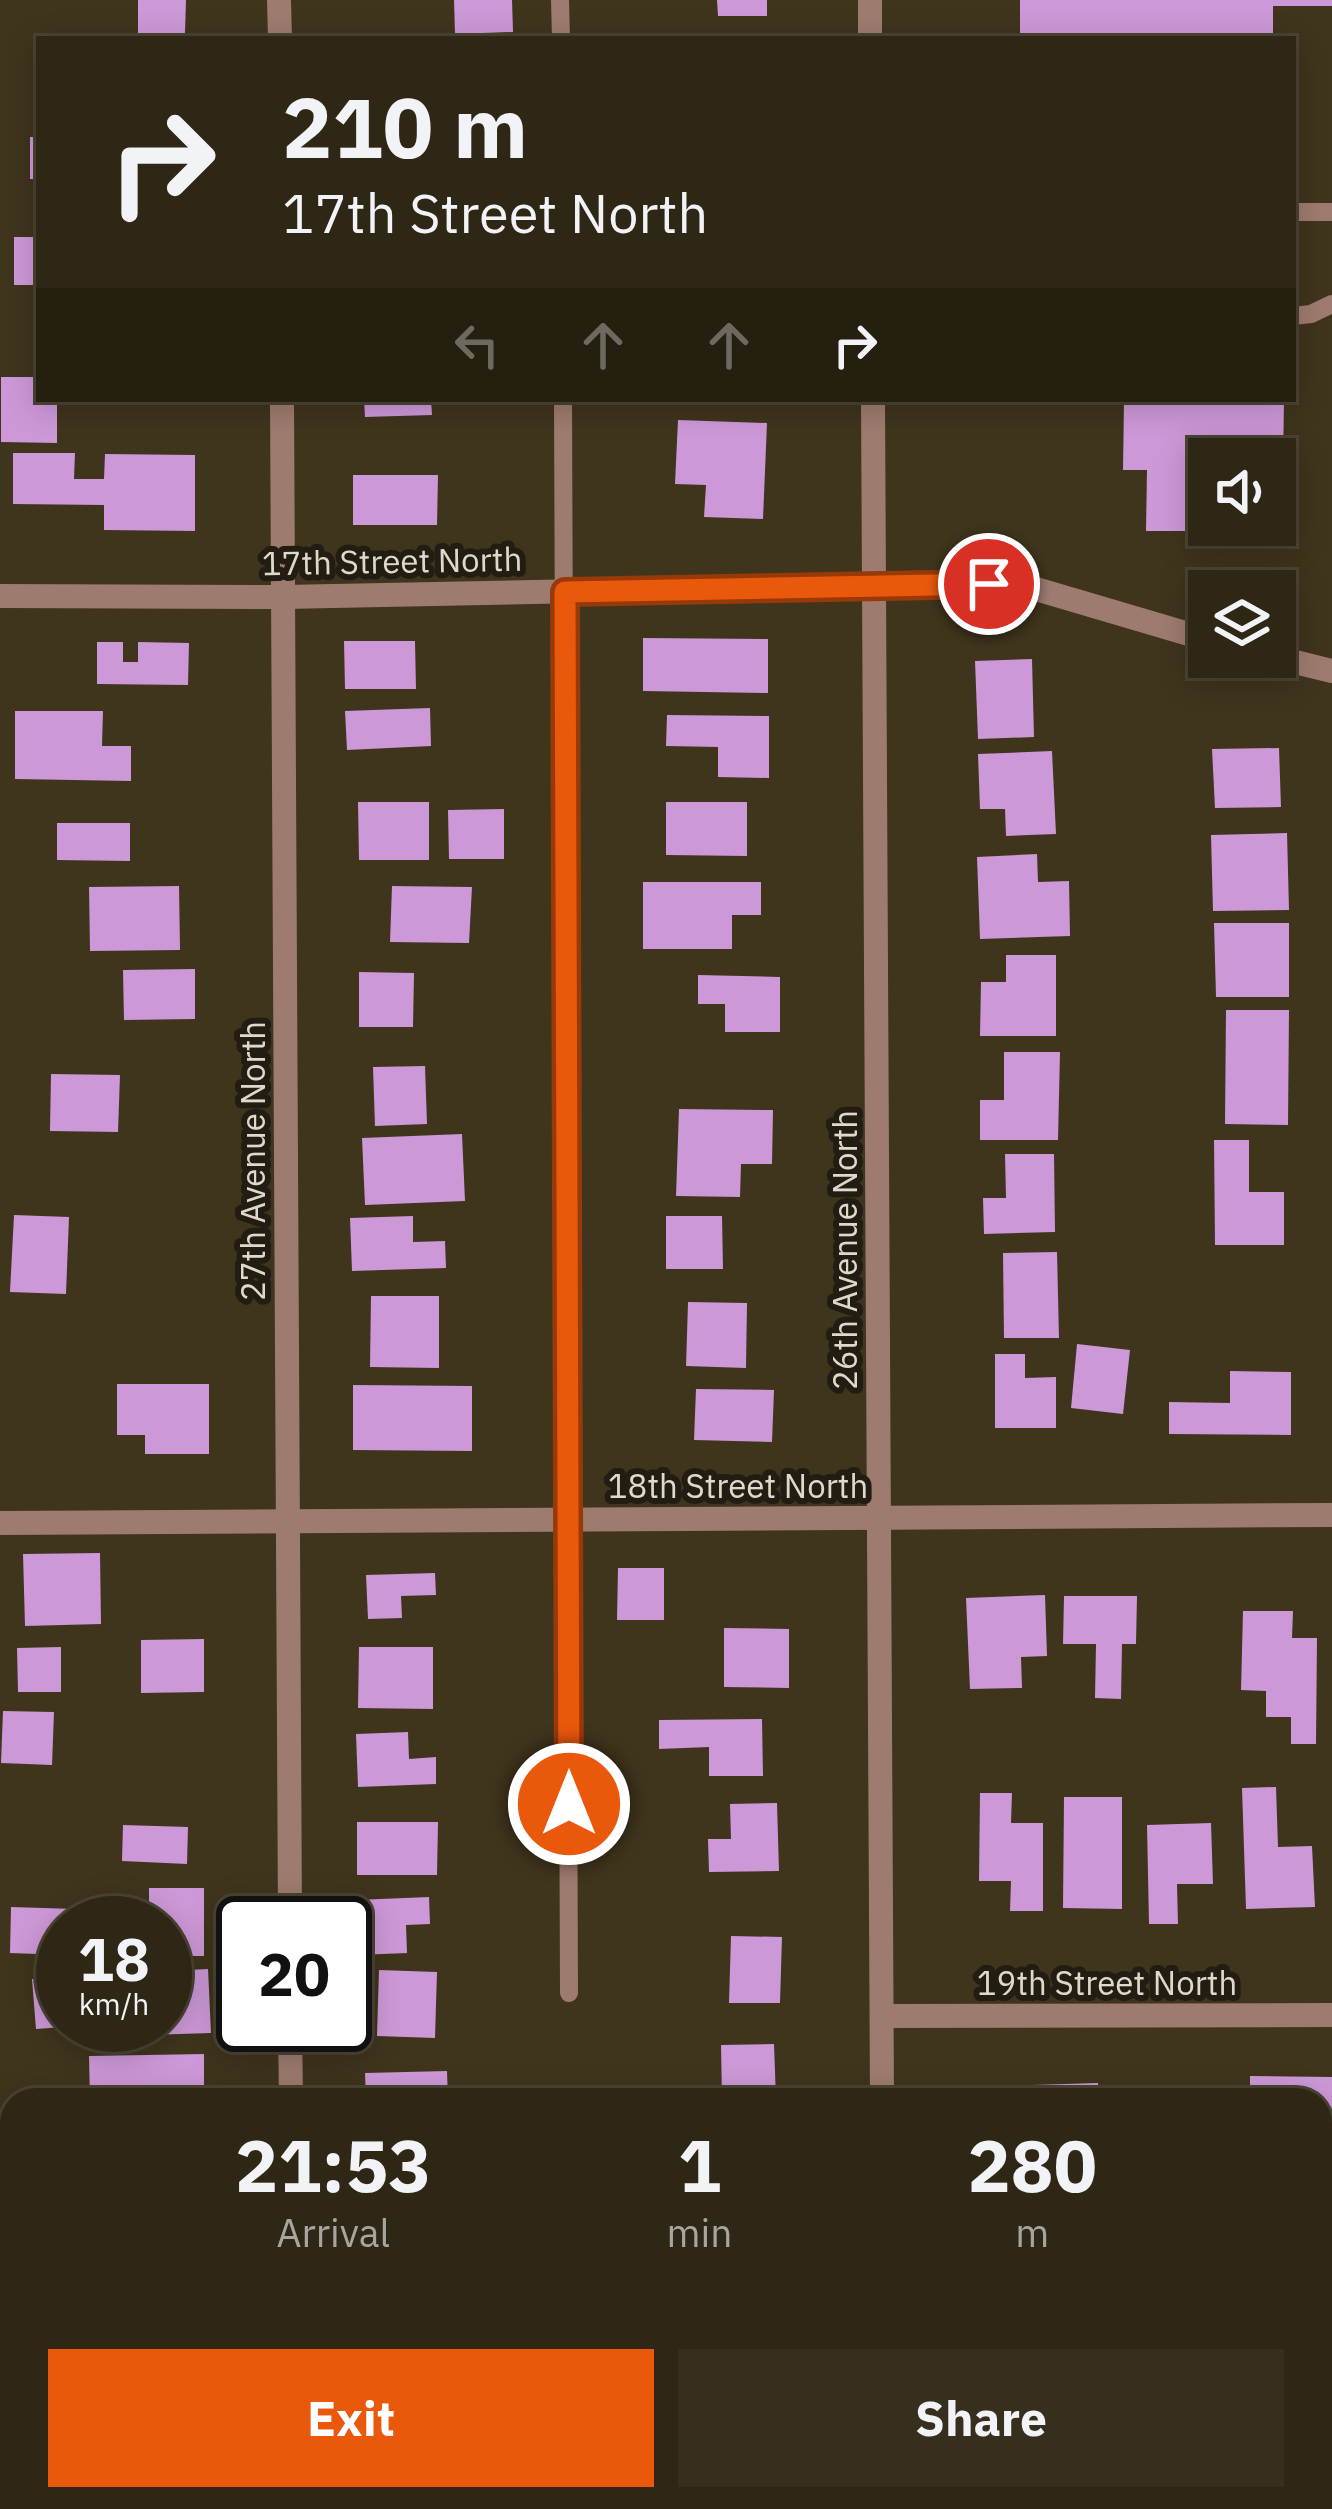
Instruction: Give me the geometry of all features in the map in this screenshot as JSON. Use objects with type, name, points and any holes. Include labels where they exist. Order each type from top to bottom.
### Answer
[{"type":"street","points":[[280,0],[280,36]]},
{"type":"street","points":[[870,0],[871,36]]},
{"type":"street","name":"27th Avenue North","points":[[282,402],[290,1896]]},
{"type":"street","name":"26th Avenue North","points":[[872,402],[882,2088]]},
{"type":"street","name":"17th Street North","points":[[0,596],[283,597],[989,584],[1036,589],[1188,634]]},
{"type":"street","points":[[1296,662],[1332,671]]},
{"type":"street","name":"18th Street North","points":[[0,1523],[1332,1516]]},
{"type":"street","name":"19th Street North","points":[[882,2016],[1332,2015]]},
{"type":"street","points":[[290,2052],[291,2088]]},
{"type":"lane","points":[[560,0],[561,36]]},
{"type":"lane","points":[[1296,212],[1332,212]]},
{"type":"lane","points":[[1296,316],[1332,304]]},
{"type":"lane","points":[[563,402],[569,1994]]},
{"type":"lane","points":[[0,2342],[0,2434]]},
{"type":"building","points":[[138,0],[186,0],[185,33],[138,33]]},
{"type":"building","points":[[454,0],[512,0],[513,32],[455,34]]},
{"type":"building","points":[[717,0],[767,0],[767,16],[718,16]]},
{"type":"building","points":[[1020,0],[1332,0],[1332,6],[1273,6],[1273,36],[1020,36]]},
{"type":"building","points":[[30,137],[36,137],[36,179],[30,179]]},
{"type":"building","points":[[14,237],[36,237],[36,285],[14,285]]},
{"type":"building","points":[[1,377],[36,377],[36,402],[57,402],[57,443],[1,442]]},
{"type":"building","points":[[364,402],[431,402],[432,415],[365,417]]},
{"type":"building","points":[[1124,402],[1284,402],[1283,438],[1188,438],[1188,531],[1146,531],[1147,470],[1123,470]]},
{"type":"building","points":[[678,420],[767,423],[763,519],[704,517],[706,485],[675,484]]},
{"type":"building","points":[[13,453],[75,453],[74,479],[104,479],[105,454],[195,455],[195,531],[104,530],[104,505],[13,504]]},
{"type":"building","points":[[353,475],[438,475],[437,525],[353,525]]},
{"type":"building","points":[[643,638],[768,639],[768,693],[643,691]]},
{"type":"building","points":[[344,641],[415,641],[416,689],[345,689]]},
{"type":"building","points":[[97,642],[123,642],[123,662],[138,662],[138,642],[189,643],[188,685],[97,684]]},
{"type":"building","points":[[1032,659],[1034,737],[978,739],[975,661]]},
{"type":"building","points":[[430,708],[431,746],[347,750],[345,711]]},
{"type":"building","points":[[15,711],[103,711],[102,746],[131,746],[131,781],[15,779]]},
{"type":"building","points":[[667,715],[769,716],[769,778],[718,777],[718,747],[666,746]]},
{"type":"building","points":[[1279,748],[1281,807],[1215,808],[1212,749]]},
{"type":"building","points":[[1052,751],[1056,834],[1006,836],[1005,809],[980,809],[978,754]]},
{"type":"building","points":[[358,802],[429,802],[429,860],[359,860]]},
{"type":"building","points":[[666,802],[747,802],[747,856],[666,855]]},
{"type":"building","points":[[504,809],[504,859],[449,859],[448,810]]},
{"type":"building","points":[[57,823],[130,823],[130,861],[57,860]]},
{"type":"building","points":[[1287,833],[1289,910],[1213,911],[1211,835]]},
{"type":"building","points":[[1037,854],[1038,882],[1069,881],[1070,936],[980,939],[977,857]]},
{"type":"building","points":[[643,882],[761,882],[761,915],[732,915],[732,949],[643,949]]},
{"type":"building","points":[[179,886],[180,950],[90,951],[89,887]]},
{"type":"building","points":[[392,886],[472,887],[469,943],[390,942]]},
{"type":"building","points":[[1214,923],[1289,923],[1289,997],[1216,997]]},
{"type":"building","points":[[1006,955],[1056,955],[1056,1036],[980,1036],[981,982],[1006,982]]},
{"type":"building","points":[[195,969],[195,1019],[124,1020],[123,970]]},
{"type":"building","points":[[359,972],[414,973],[413,1027],[359,1027]]},
{"type":"building","points":[[698,975],[780,977],[780,1032],[725,1032],[725,1004],[698,1004]]},
{"type":"building","points":[[1226,1010],[1289,1010],[1288,1125],[1225,1124]]},
{"type":"building","points":[[1004,1052],[1060,1052],[1058,1140],[980,1140],[980,1100],[1004,1100]]},
{"type":"building","points":[[425,1066],[427,1124],[375,1126],[373,1067]]},
{"type":"building","points":[[51,1074],[120,1075],[118,1132],[50,1131]]},
{"type":"building","points":[[679,1109],[773,1110],[772,1164],[741,1164],[740,1197],[676,1196]]},
{"type":"building","points":[[462,1134],[465,1201],[365,1205],[362,1138]]},
{"type":"building","points":[[1214,1140],[1249,1140],[1249,1192],[1284,1192],[1284,1245],[1215,1245]]},
{"type":"building","points":[[1005,1154],[1054,1154],[1055,1232],[984,1234],[983,1198],[1006,1198]]},
{"type":"building","points":[[14,1215],[69,1217],[66,1294],[10,1292]]},
{"type":"building","points":[[413,1216],[413,1242],[445,1241],[446,1268],[352,1271],[350,1218]]},
{"type":"building","points":[[666,1216],[722,1216],[723,1269],[666,1269]]},
{"type":"building","points":[[1057,1252],[1059,1338],[1004,1338],[1003,1253]]},
{"type":"building","points":[[371,1296],[439,1296],[439,1368],[370,1367]]},
{"type":"building","points":[[688,1302],[747,1303],[746,1368],[686,1366]]},
{"type":"building","points":[[1077,1344],[1130,1350],[1123,1414],[1071,1408]]},
{"type":"building","points":[[995,1354],[1025,1354],[1025,1378],[1056,1377],[1056,1428],[995,1428]]},
{"type":"building","points":[[1230,1371],[1291,1372],[1291,1435],[1169,1434],[1169,1402],[1230,1403]]},
{"type":"building","points":[[117,1384],[209,1384],[209,1454],[145,1454],[145,1435],[117,1435]]},
{"type":"building","points":[[353,1385],[472,1386],[472,1451],[353,1450]]},
{"type":"building","points":[[696,1389],[774,1390],[772,1442],[694,1440]]},
{"type":"building","points":[[100,1553],[101,1624],[25,1626],[23,1554]]},
{"type":"building","points":[[618,1568],[664,1568],[664,1620],[617,1620]]},
{"type":"building","points":[[435,1573],[436,1595],[401,1596],[402,1618],[368,1619],[366,1575]]},
{"type":"building","points":[[1045,1595],[1047,1656],[1021,1657],[1022,1688],[970,1689],[966,1598]]},
{"type":"building","points":[[1064,1596],[1137,1596],[1136,1644],[1122,1644],[1121,1699],[1095,1698],[1096,1644],[1063,1644]]},
{"type":"building","points":[[1243,1611],[1293,1611],[1292,1638],[1317,1638],[1316,1744],[1291,1744],[1291,1717],[1266,1717],[1266,1691],[1241,1690]]},
{"type":"building","points":[[724,1628],[789,1629],[789,1688],[724,1687]]},
{"type":"building","points":[[204,1639],[204,1692],[141,1693],[141,1640]]},
{"type":"building","points":[[61,1647],[61,1692],[18,1692],[17,1648]]},
{"type":"building","points":[[359,1647],[433,1647],[433,1709],[358,1708]]},
{"type":"building","points":[[3,1711],[54,1712],[52,1765],[1,1763]]},
{"type":"building","points":[[762,1719],[763,1776],[709,1776],[709,1747],[659,1749],[659,1720]]},
{"type":"building","points":[[408,1732],[409,1759],[436,1757],[436,1784],[358,1787],[356,1734]]},
{"type":"building","points":[[1276,1787],[1278,1847],[1312,1846],[1315,1907],[1246,1909],[1242,1788]]},
{"type":"building","points":[[980,1793],[1012,1793],[1011,1823],[1043,1823],[1043,1911],[1010,1911],[1011,1881],[979,1881]]},
{"type":"building","points":[[1064,1797],[1122,1797],[1122,1909],[1063,1908]]},
{"type":"building","points":[[777,1803],[779,1871],[709,1872],[708,1839],[731,1839],[730,1804]]},
{"type":"building","points":[[357,1822],[438,1822],[437,1875],[357,1875]]},
{"type":"building","points":[[1211,1823],[1213,1884],[1177,1884],[1178,1924],[1149,1924],[1147,1825]]},
{"type":"building","points":[[123,1825],[188,1827],[187,1864],[122,1861]]},
{"type":"building","points":[[149,1888],[204,1888],[204,1956],[192,1956],[192,1896],[149,1896]]},
{"type":"building","points":[[429,1897],[430,1924],[406,1925],[407,1953],[372,1954],[372,1899]]},
{"type":"building","points":[[11,1907],[36,1908],[36,1954],[10,1953]]},
{"type":"building","points":[[731,1936],[782,1937],[780,2003],[729,2003]]},
{"type":"building","points":[[208,1969],[211,2033],[192,2034],[192,1970]]},
{"type":"building","points":[[379,1970],[437,1972],[435,2038],[377,2036]]},
{"type":"building","points":[[32,1979],[36,1979],[36,2029]]},
{"type":"building","points":[[774,2044],[776,2088],[722,2088],[721,2045]]},
{"type":"building","points":[[204,2054],[204,2088],[90,2088],[89,2056]]},
{"type":"building","points":[[447,2071],[448,2088],[366,2088],[365,2073]]},
{"type":"building","points":[[1250,2076],[1332,2077],[1332,2088],[1250,2088]]},
{"type":"building","points":[[1098,2083],[1098,2088],[997,2088]]},
{"type":"route","points":[[569,1804],[565,592],[989,584]]}]
